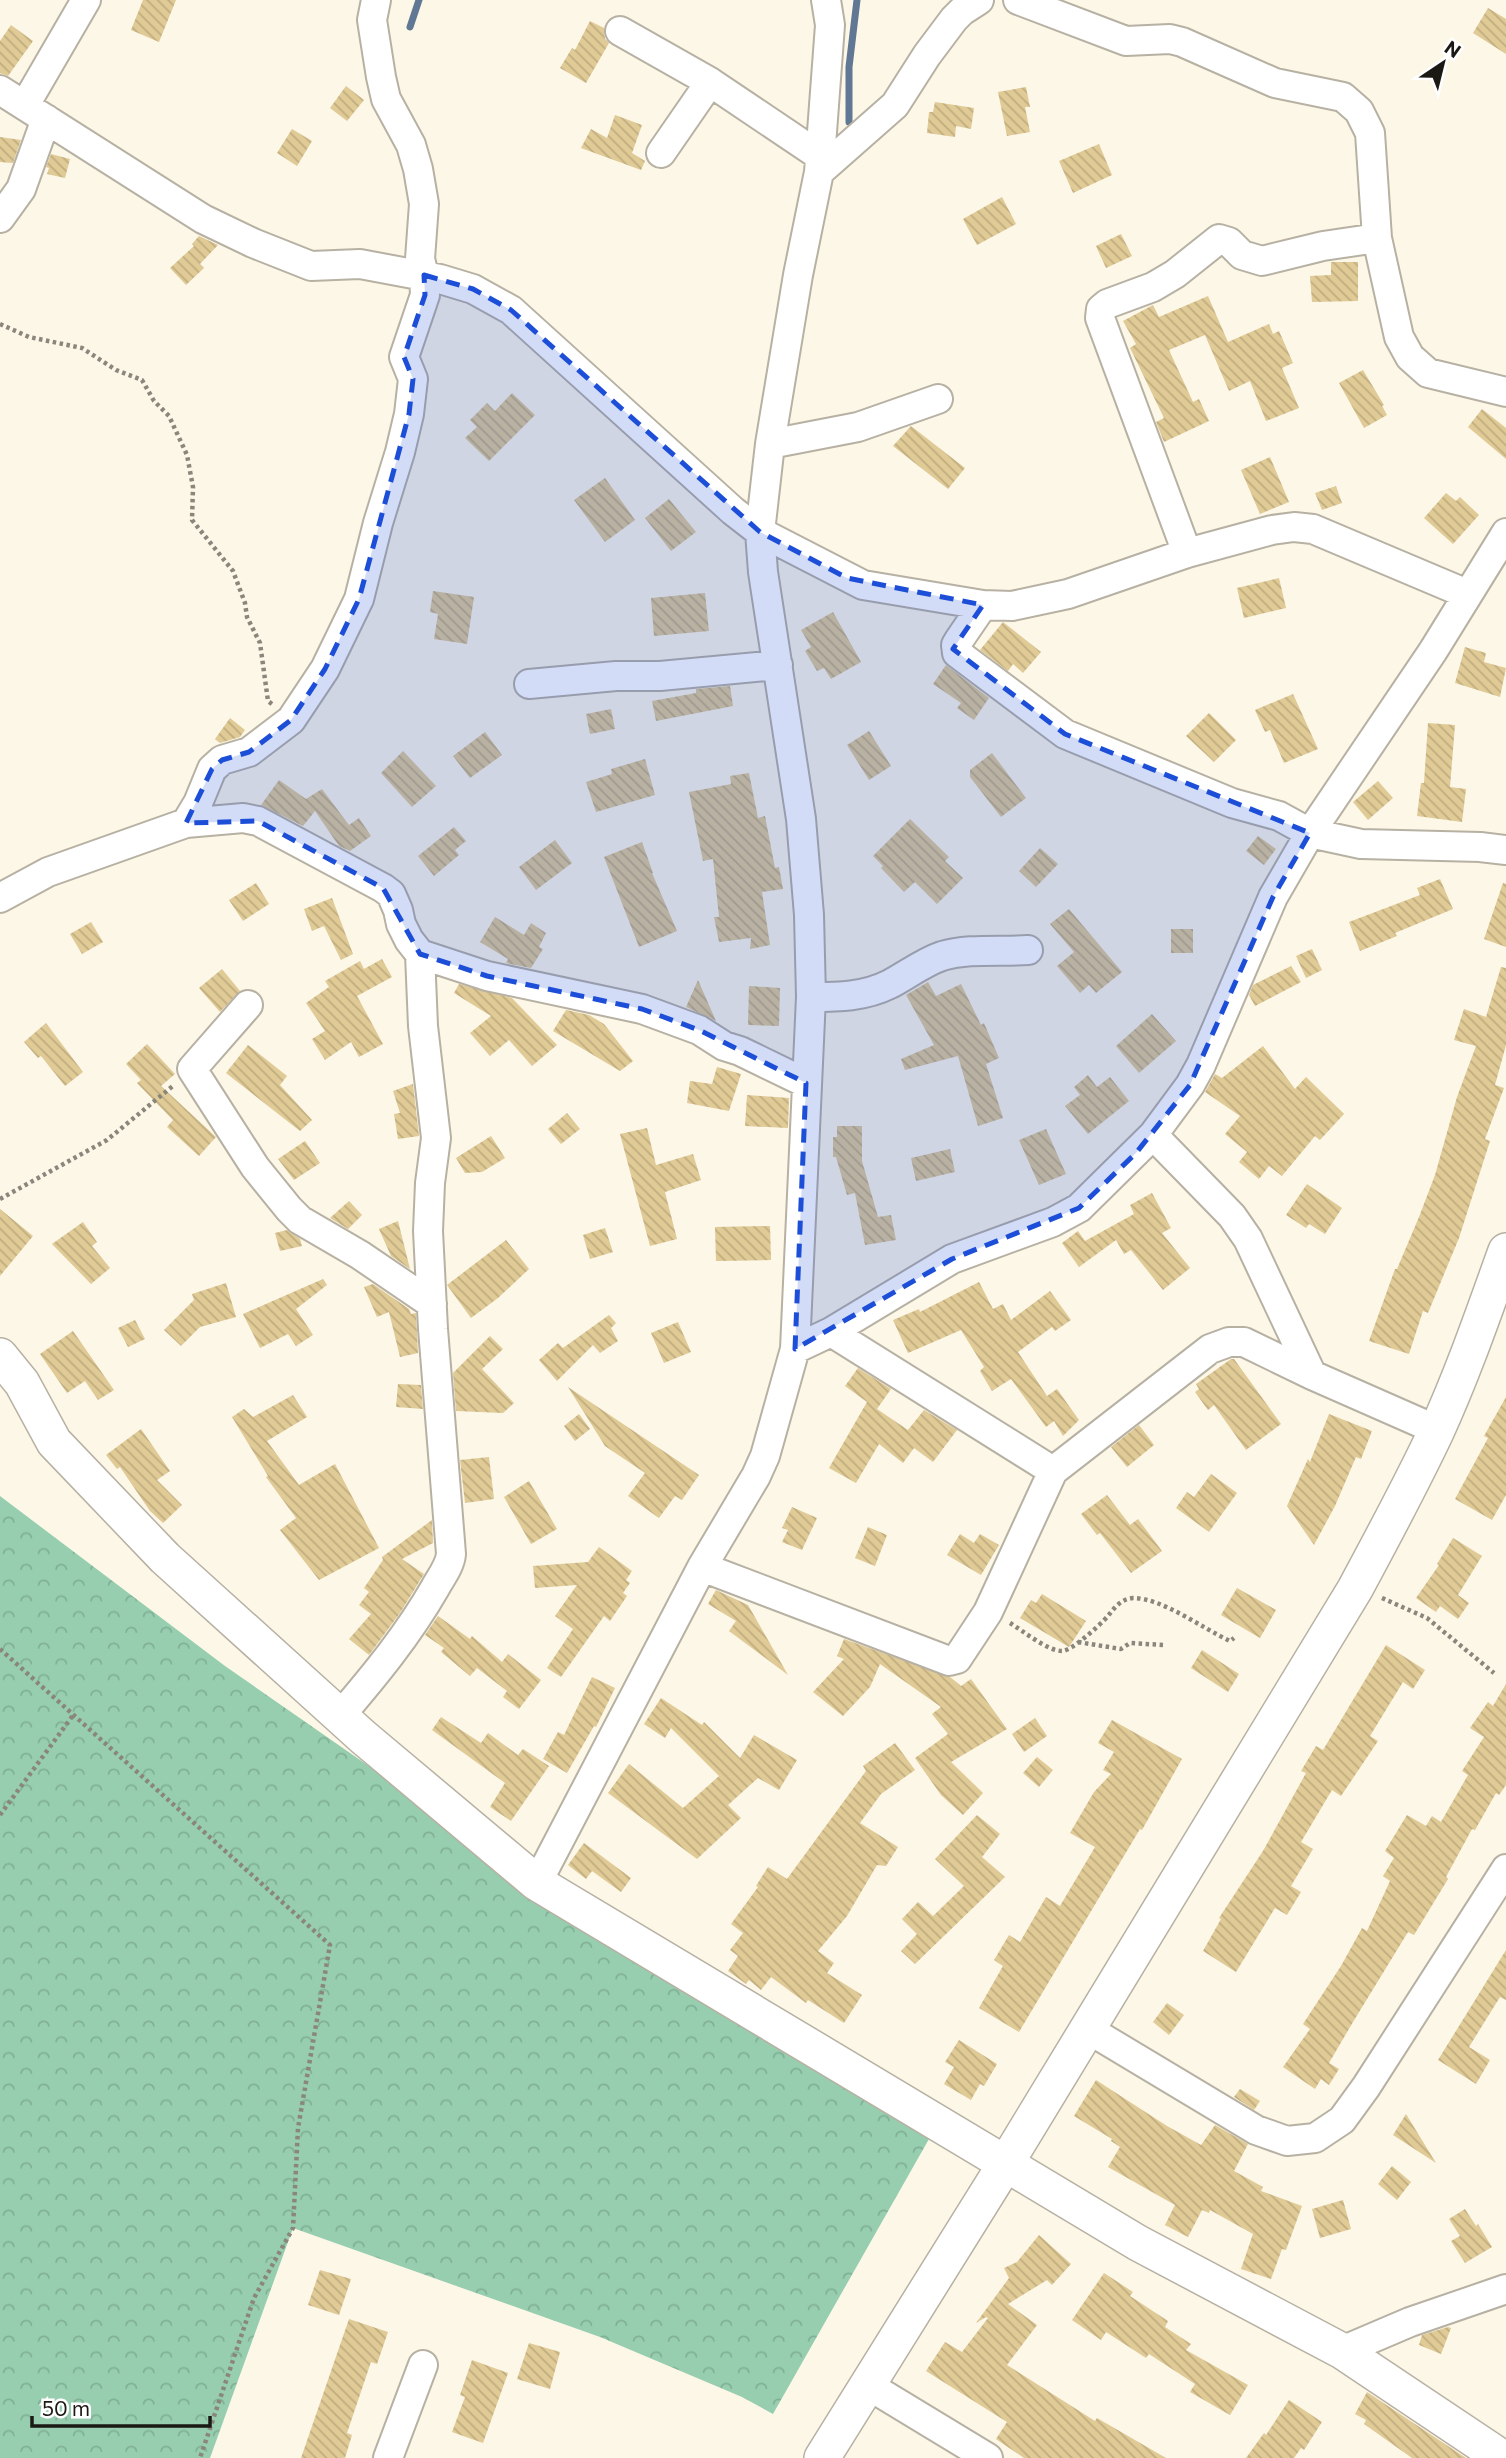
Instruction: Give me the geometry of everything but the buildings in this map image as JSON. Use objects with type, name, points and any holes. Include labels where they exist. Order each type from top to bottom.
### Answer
[{"type":"street","points":[[0,218],[22,189],[35,112],[86,0]]},
{"type":"street","points":[[186,823],[198,803],[212,769],[222,760],[249,752],[292,720],[326,669],[359,599],[409,414],[413,379],[404,357],[425,295],[420,259],[424,204],[411,145],[386,99],[372,20],[376,0]]},
{"type":"street","points":[[537,1883],[702,1567],[746,1496],[765,1457],[795,1349],[811,997],[809,915],[801,820],[763,572],[760,532],[770,444],[798,275],[820,164],[830,25],[826,0]]},
{"type":"street","points":[[820,164],[895,105],[954,19],[979,0]]},
{"type":"street","points":[[1018,0],[1126,41],[1170,39],[1182,42],[1275,83],[1343,97],[1359,111],[1370,133],[1377,238],[1399,337],[1410,357],[1428,373],[1506,392]]},
{"type":"street","points":[[620,31],[710,82],[820,164]]},
{"type":"street","points":[[661,153],[710,82]]},
{"type":"street","points":[[0,90],[203,219],[253,243],[311,266],[360,264],[424,275],[473,289],[511,310],[733,512],[760,532],[863,585],[983,605],[1012,606],[1068,594],[1187,553],[1272,530],[1294,527],[1313,529],[1467,594]]},
{"type":"street","points":[[1187,553],[1100,318],[1101,309],[1107,304],[1153,287],[1175,274],[1219,239],[1229,242],[1242,255],[1262,261],[1323,246],[1377,238]]},
{"type":"street","points":[[770,444],[858,427],[937,399]]},
{"type":"street","points":[[795,1349],[831,1332],[953,1259],[1053,1222],[1079,1208],[1153,1135],[1190,1085],[1201,1065],[1273,897],[1310,832],[1427,661],[1506,533]]},
{"type":"street","points":[[983,605],[956,645],[957,653],[1065,734],[1231,803],[1279,816],[1310,832],[1360,845],[1480,847],[1506,850]]},
{"type":"street","points":[[529,684],[778,665]]},
{"type":"street","points":[[0,898],[48,872],[186,823],[243,818],[258,821],[391,894],[408,940],[421,954],[487,976],[642,1009],[699,1030],[724,1046],[806,1083]]},
{"type":"street","points":[[811,997],[858,995],[887,985],[942,957],[961,952],[1028,950]]},
{"type":"street","points":[[340,1716],[391,1657],[421,1612],[450,1559],[447,1482],[428,1231],[430,1183],[436,1139],[423,1026],[421,954]]},
{"type":"street","points":[[248,1005],[192,1069],[272,1191],[295,1214],[432,1304]]},
{"type":"street","points":[[1153,1135],[1232,1216],[1248,1240],[1312,1375]]},
{"type":"street","points":[[822,2458],[1263,1744],[1355,1589],[1393,1521],[1437,1430],[1470,1352],[1506,1251]]},
{"type":"street","points":[[831,1332],[1053,1471]]},
{"type":"street","points":[[702,1567],[949,1661],[957,1659],[963,1653],[988,1612],[1053,1471],[1210,1349],[1228,1342],[1244,1342],[1437,1430]]},
{"type":"street","points":[[0,1356],[22,1383],[54,1442],[165,1558],[340,1716],[537,1883],[1176,2264],[1342,2351],[1502,2458]]},
{"type":"street","points":[[1086,2028],[1256,2130],[1287,2141],[1315,2138],[1342,2120],[1366,2087],[1506,1869]]},
{"type":"street","points":[[1342,2351],[1410,2322],[1506,2289]]},
{"type":"street","points":[[388,2458],[423,2365]]},
{"type":"street","points":[[866,2384],[988,2458]]},
{"type":"path","points":[[0,324],[29,337],[82,348],[116,370],[142,380],[154,401],[169,416],[187,455],[193,487],[192,520],[233,571],[245,603],[247,617],[260,643],[268,701],[292,720]]},
{"type":"path","points":[[0,1199],[107,1140],[192,1069]]},
{"type":"path","points":[[1355,1589],[1427,1618],[1494,1673]]},
{"type":"path","points":[[988,1612],[1061,1651],[1070,1649],[1097,1628],[1118,1604],[1131,1598],[1157,1602],[1203,1629],[1230,1641],[1234,1638]]},
{"type":"path","points":[[1077,1642],[1121,1649],[1130,1643],[1163,1645]]},
{"type":"path","points":[[0,1649],[330,1945],[298,2127],[293,2228],[254,2298],[200,2458]]},
{"type":"path","points":[[0,1815],[74,1714]]},
{"type":"highlighted area","points":[[424,275],[473,289],[511,310],[760,532],[847,578],[983,605],[953,649],[1065,734],[1310,833],[1273,897],[1190,1085],[1136,1153],[1079,1208],[952,1259],[795,1349],[806,1083],[699,1030],[642,1009],[487,976],[420,954],[383,888],[258,821],[186,823],[212,769],[222,760],[249,752],[291,720],[325,669],[359,599],[409,414],[413,379],[404,357],[425,295]]},
{"type":"green space","points":[[0,1496],[225,1666],[537,1883],[946,2109],[773,2414],[742,2397],[600,2337],[293,2228],[210,2458],[0,2458]]},
{"type":"waterway","points":[[410,27],[419,0]]},
{"type":"waterway","points":[[849,122],[849,67],[857,0]]}]
